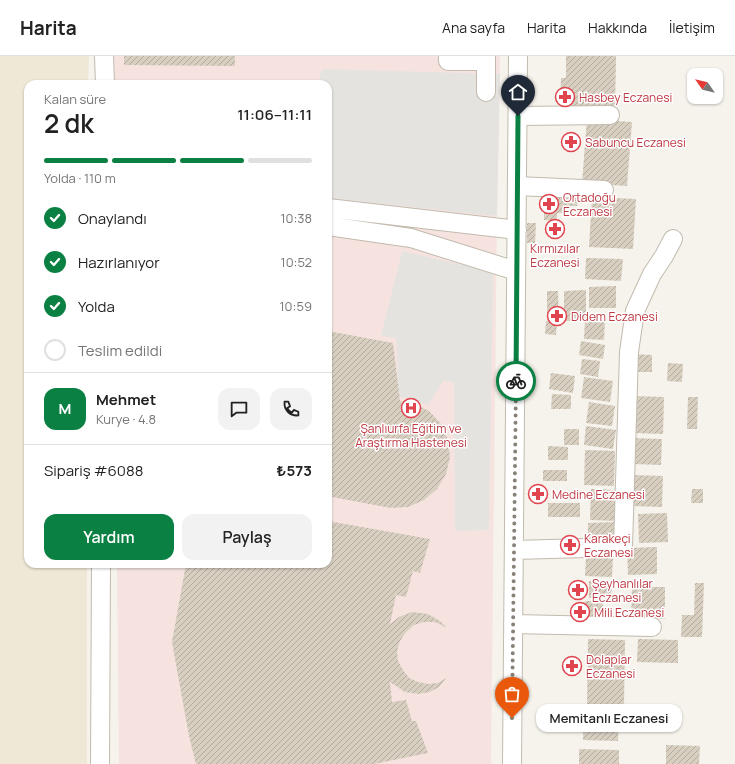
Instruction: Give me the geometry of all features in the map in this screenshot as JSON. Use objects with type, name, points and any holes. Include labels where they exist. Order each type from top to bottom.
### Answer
[{"type":"street","points":[[104,56],[105,80]]},
{"type":"street","points":[[448,56],[448,62],[486,59],[486,92]]},
{"type":"street","points":[[512,764],[518,56]]},
{"type":"street","points":[[518,116],[610,115]]},
{"type":"street","points":[[517,186],[604,190]]},
{"type":"street","points":[[332,208],[517,230]]},
{"type":"street","points":[[332,227],[411,238],[516,271]]},
{"type":"street","points":[[514,550],[623,547],[629,352],[635,311],[652,274],[673,239]]},
{"type":"street","points":[[100,568],[100,764]]},
{"type":"street","points":[[513,624],[652,627]]},
{"type":"shaded area","points":[[0,56],[89,56],[88,80],[24,80],[24,568],[87,568],[87,764],[0,764]]},
{"type":"shaded area","name":"Şanlıurfa Eğitim ve Araştırma Hastenesi","points":[[114,56],[500,56],[491,764],[119,764],[117,568],[332,568],[332,80],[114,80]]},
{"type":"shaded area","points":[[322,69],[500,74],[497,216],[332,198],[332,80],[319,80]]},
{"type":"shaded area","points":[[402,251],[493,272],[489,530],[455,531],[454,383],[444,380],[428,405],[399,396],[396,338],[381,336]]},
{"type":"building","points":[[124,56],[235,56],[235,66],[124,65]]},
{"type":"building","points":[[566,56],[616,56],[615,111],[560,111],[561,78],[566,78]]},
{"type":"building","points":[[587,119],[632,122],[627,186],[582,183]]},
{"type":"building","points":[[544,192],[577,192],[577,206],[569,206],[563,213],[557,213],[557,221],[544,220]]},
{"type":"building","points":[[592,197],[636,199],[633,249],[589,247]]},
{"type":"building","points":[[527,223],[536,223],[535,243],[527,243]]},
{"type":"building","points":[[586,258],[623,259],[621,281],[585,279]]},
{"type":"building","points":[[616,286],[616,308],[589,308],[589,287]]},
{"type":"building","points":[[586,290],[586,319],[605,319],[604,340],[584,339],[585,320],[564,321],[564,291]]},
{"type":"building","points":[[547,291],[558,291],[559,318],[547,318]]},
{"type":"building","points":[[546,321],[557,321],[556,335],[545,334]]},
{"type":"building","points":[[332,332],[393,343],[400,401],[413,403],[429,411],[441,424],[448,440],[450,457],[446,474],[437,489],[424,500],[408,507],[391,508],[332,497]]},
{"type":"building","points":[[581,341],[605,345],[603,359],[579,355]]},
{"type":"building","points":[[631,354],[652,355],[652,372],[630,372]]},
{"type":"building","points":[[582,359],[600,361],[598,377],[580,374]]},
{"type":"building","points":[[668,363],[683,364],[682,382],[667,381]]},
{"type":"building","points":[[551,373],[575,376],[573,393],[549,389]]},
{"type":"building","points":[[584,377],[613,381],[610,402],[581,398]]},
{"type":"building","points":[[552,394],[571,395],[571,409],[551,409]]},
{"type":"building","points":[[634,396],[664,397],[663,434],[633,433]]},
{"type":"building","points":[[688,397],[698,397],[697,429],[687,429]]},
{"type":"building","points":[[589,402],[615,406],[612,426],[586,423]]},
{"type":"building","points":[[586,426],[616,430],[613,449],[584,445]]},
{"type":"building","points":[[564,429],[579,429],[579,445],[564,445]]},
{"type":"building","points":[[632,438],[662,439],[661,465],[632,464]]},
{"type":"building","points":[[548,446],[568,447],[568,460],[548,460]]},
{"type":"building","points":[[585,450],[615,451],[614,486],[584,485]]},
{"type":"building","points":[[543,470],[567,470],[567,481],[543,481]]},
{"type":"building","points":[[632,475],[663,476],[662,507],[631,506]]},
{"type":"building","points":[[591,489],[618,490],[617,521],[590,520]]},
{"type":"building","points":[[692,489],[703,489],[703,503],[691,503]]},
{"type":"building","points":[[548,503],[580,503],[580,517],[548,517]]},
{"type":"building","points":[[667,513],[668,542],[639,543],[638,514]]},
{"type":"building","points":[[332,522],[430,539],[420,573],[413,571],[406,597],[396,595],[390,624],[399,617],[412,612],[428,614],[440,621],[447,628],[435,622],[424,622],[414,625],[406,632],[400,641],[397,651],[398,661],[409,678],[428,684],[438,683],[446,678],[439,687],[430,692],[418,694],[405,692],[390,682],[392,702],[406,700],[412,721],[416,721],[428,753],[374,764],[196,764],[189,736],[172,642],[185,568],[332,568]]},
{"type":"building","points":[[615,522],[616,540],[588,540],[588,523]]},
{"type":"building","points":[[657,547],[657,574],[628,575],[627,548]]},
{"type":"building","points":[[586,557],[613,558],[612,577],[585,576]]},
{"type":"building","points":[[589,581],[612,582],[611,598],[589,598]]},
{"type":"building","points":[[695,583],[704,583],[702,637],[681,637],[682,615],[694,615]]},
{"type":"building","points":[[632,587],[665,587],[665,619],[631,619]]},
{"type":"building","points":[[585,601],[603,601],[602,616],[584,616]]},
{"type":"building","points":[[588,639],[625,640],[624,705],[587,704]]},
{"type":"building","points":[[638,639],[678,640],[678,663],[637,662]]},
{"type":"building","points":[[584,709],[619,710],[618,741],[583,740]]},
{"type":"building","points":[[666,745],[700,746],[699,764],[666,764]]},
{"type":"building","points":[[579,749],[619,750],[619,764],[579,764]]},
{"type":"way so far","points":[[512,718],[516,381]]},
{"type":"place","name":"Hasbey Eczanesi","points":[[565,97]]},
{"type":"place","name":"Sabuncu Eczanesi","points":[[571,142]]},
{"type":"place","name":"Ortadoğu Eczanesi","points":[[549,204]]},
{"type":"place","name":"Kırmızılar Eczanesi","points":[[555,229]]},
{"type":"place","name":"Didem Eczanesi","points":[[557,316]]},
{"type":"place","name":"Şanlıurfa Eğitim ve Araştırma Hastenesi","points":[[411,408]]},
{"type":"place","name":"Medine Eczanesi","points":[[538,494]]},
{"type":"place","name":"Karakeçi Eczanesi","points":[[570,545]]},
{"type":"place","name":"Şeyhanlılar Eczanesi","points":[[578,590]]},
{"type":"place","name":"Mili Eczanesi","points":[[580,612]]},
{"type":"place","name":"Dolaplar Eczanesi","points":[[572,666]]},
{"type":"place","name":"Memitanlı Eczanesi","points":[[512,718]]},
{"type":"route","points":[[516,381],[518,116]]}]
